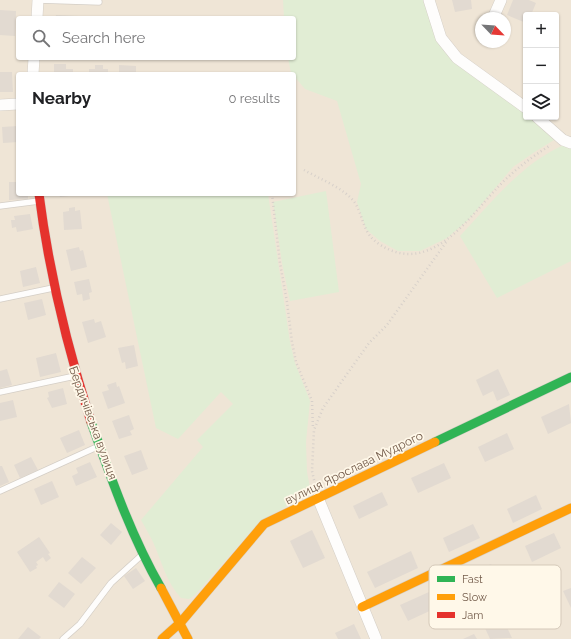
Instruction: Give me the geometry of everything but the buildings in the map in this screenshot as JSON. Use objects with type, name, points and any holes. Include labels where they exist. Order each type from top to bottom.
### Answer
[{"type":"street","points":[[37,16],[38,0]]},
{"type":"street","points":[[429,0],[441,38],[457,58],[523,106]]},
{"type":"street","points":[[496,12],[501,0]]},
{"type":"street","points":[[33,72],[34,60]]},
{"type":"street","points":[[0,105],[16,104]]},
{"type":"street","points":[[541,120],[567,142]]},
{"type":"street","name":"Бердичівська вулиця","points":[[40,198],[53,288],[75,376],[100,446],[144,554],[181,622],[188,639]]},
{"type":"street","name":"вулиця Ярослава Мудрого","points":[[162,639],[181,622],[264,524],[571,377]]},
{"type":"street","points":[[318,498],[376,639]]},
{"type":"street","points":[[451,565],[571,508]]},
{"type":"street","points":[[362,607],[429,575]]},
{"type":"lane","points":[[38,0],[99,2]]},
{"type":"lane","points":[[0,206],[40,198]]},
{"type":"lane","points":[[0,299],[53,288]]},
{"type":"lane","points":[[0,392],[75,376]]},
{"type":"lane","points":[[0,491],[100,446]]},
{"type":"lane","points":[[63,639],[80,624],[111,583],[144,554]]},
{"type":"path","points":[[314,430],[323,408],[344,377],[369,343],[387,325],[447,241],[469,221],[496,189],[516,170],[535,155],[567,142]]},
{"type":"path","points":[[304,170],[347,194],[355,203],[365,230],[378,243],[397,253],[420,253],[447,241]]},
{"type":"path","points":[[272,196],[271,202],[292,342],[296,362],[312,401],[314,430],[312,471],[318,498]]},
{"type":"shaded area","points":[[0,0],[571,0],[571,639],[0,639]]},
{"type":"green space","points":[[283,0],[426,0],[433,30],[523,110],[523,120],[534,120],[549,133],[554,140],[513,167],[468,220],[447,238],[420,251],[398,251],[380,241],[366,229],[357,202],[361,184],[337,101],[305,89],[296,78],[296,72],[291,72],[288,60],[296,60],[296,16],[284,16]]},
{"type":"green space","points":[[564,145],[571,148],[571,261],[497,298],[460,236],[495,197],[521,173],[534,162]]},
{"type":"green space","points":[[326,191],[339,292],[290,301],[282,263],[273,202]]},
{"type":"green space","points":[[107,196],[268,196],[290,342],[295,363],[310,401],[306,442],[307,472],[311,493],[260,521],[195,595],[189,599],[181,598],[176,592],[141,520],[203,447],[197,440],[233,404],[221,392],[178,439],[156,428]]},
{"type":"traffic: fast","points":[[435,442],[571,377]]},
{"type":"traffic: fast","points":[[91,422],[131,527],[161,588]]},
{"type":"traffic: slow","points":[[162,639],[181,622],[264,524],[435,442]]},
{"type":"traffic: slow","points":[[451,565],[571,508]]},
{"type":"traffic: slow","points":[[362,607],[429,575]]},
{"type":"traffic: slow","points":[[161,588],[188,639]]},
{"type":"traffic: jam","points":[[39,196],[48,252],[60,309],[74,366],[91,422]]}]
